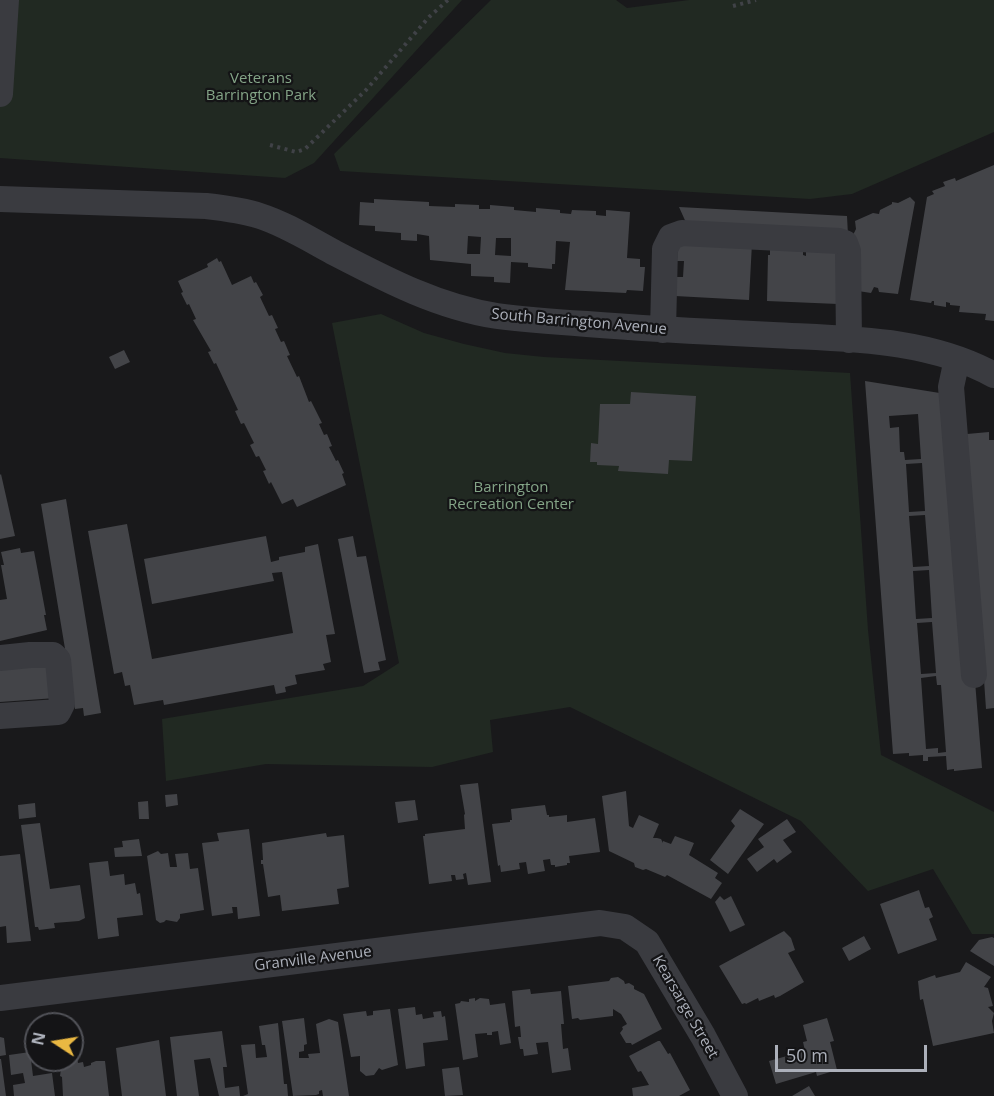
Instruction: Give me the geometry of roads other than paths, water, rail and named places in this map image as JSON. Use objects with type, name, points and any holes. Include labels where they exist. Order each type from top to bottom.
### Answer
[{"type":"street","points":[[0,94],[6,0]]},
{"type":"street","name":"South Barrington Avenue","points":[[0,199],[235,209],[261,216],[284,226],[382,278],[455,307],[495,316],[663,330],[849,340],[926,349],[994,375]]},
{"type":"street","points":[[663,330],[665,249],[671,237],[682,233],[838,241],[845,243],[848,250],[849,340]]},
{"type":"street","points":[[957,359],[951,387],[974,675]]},
{"type":"street","points":[[0,658],[53,655],[58,660],[62,704],[58,712],[0,716]]},
{"type":"street","name":"Granville Avenue","points":[[0,998],[600,923],[625,927]]},
{"type":"street","name":"Kearsarge Street","points":[[625,927],[647,942],[703,1036],[735,1096]]},
{"type":"park label","name":"Veterans Barrington Park","points":[[261,88]]},
{"type":"park label","name":"Barrington Recreation Center","points":[[511,496]]}]
